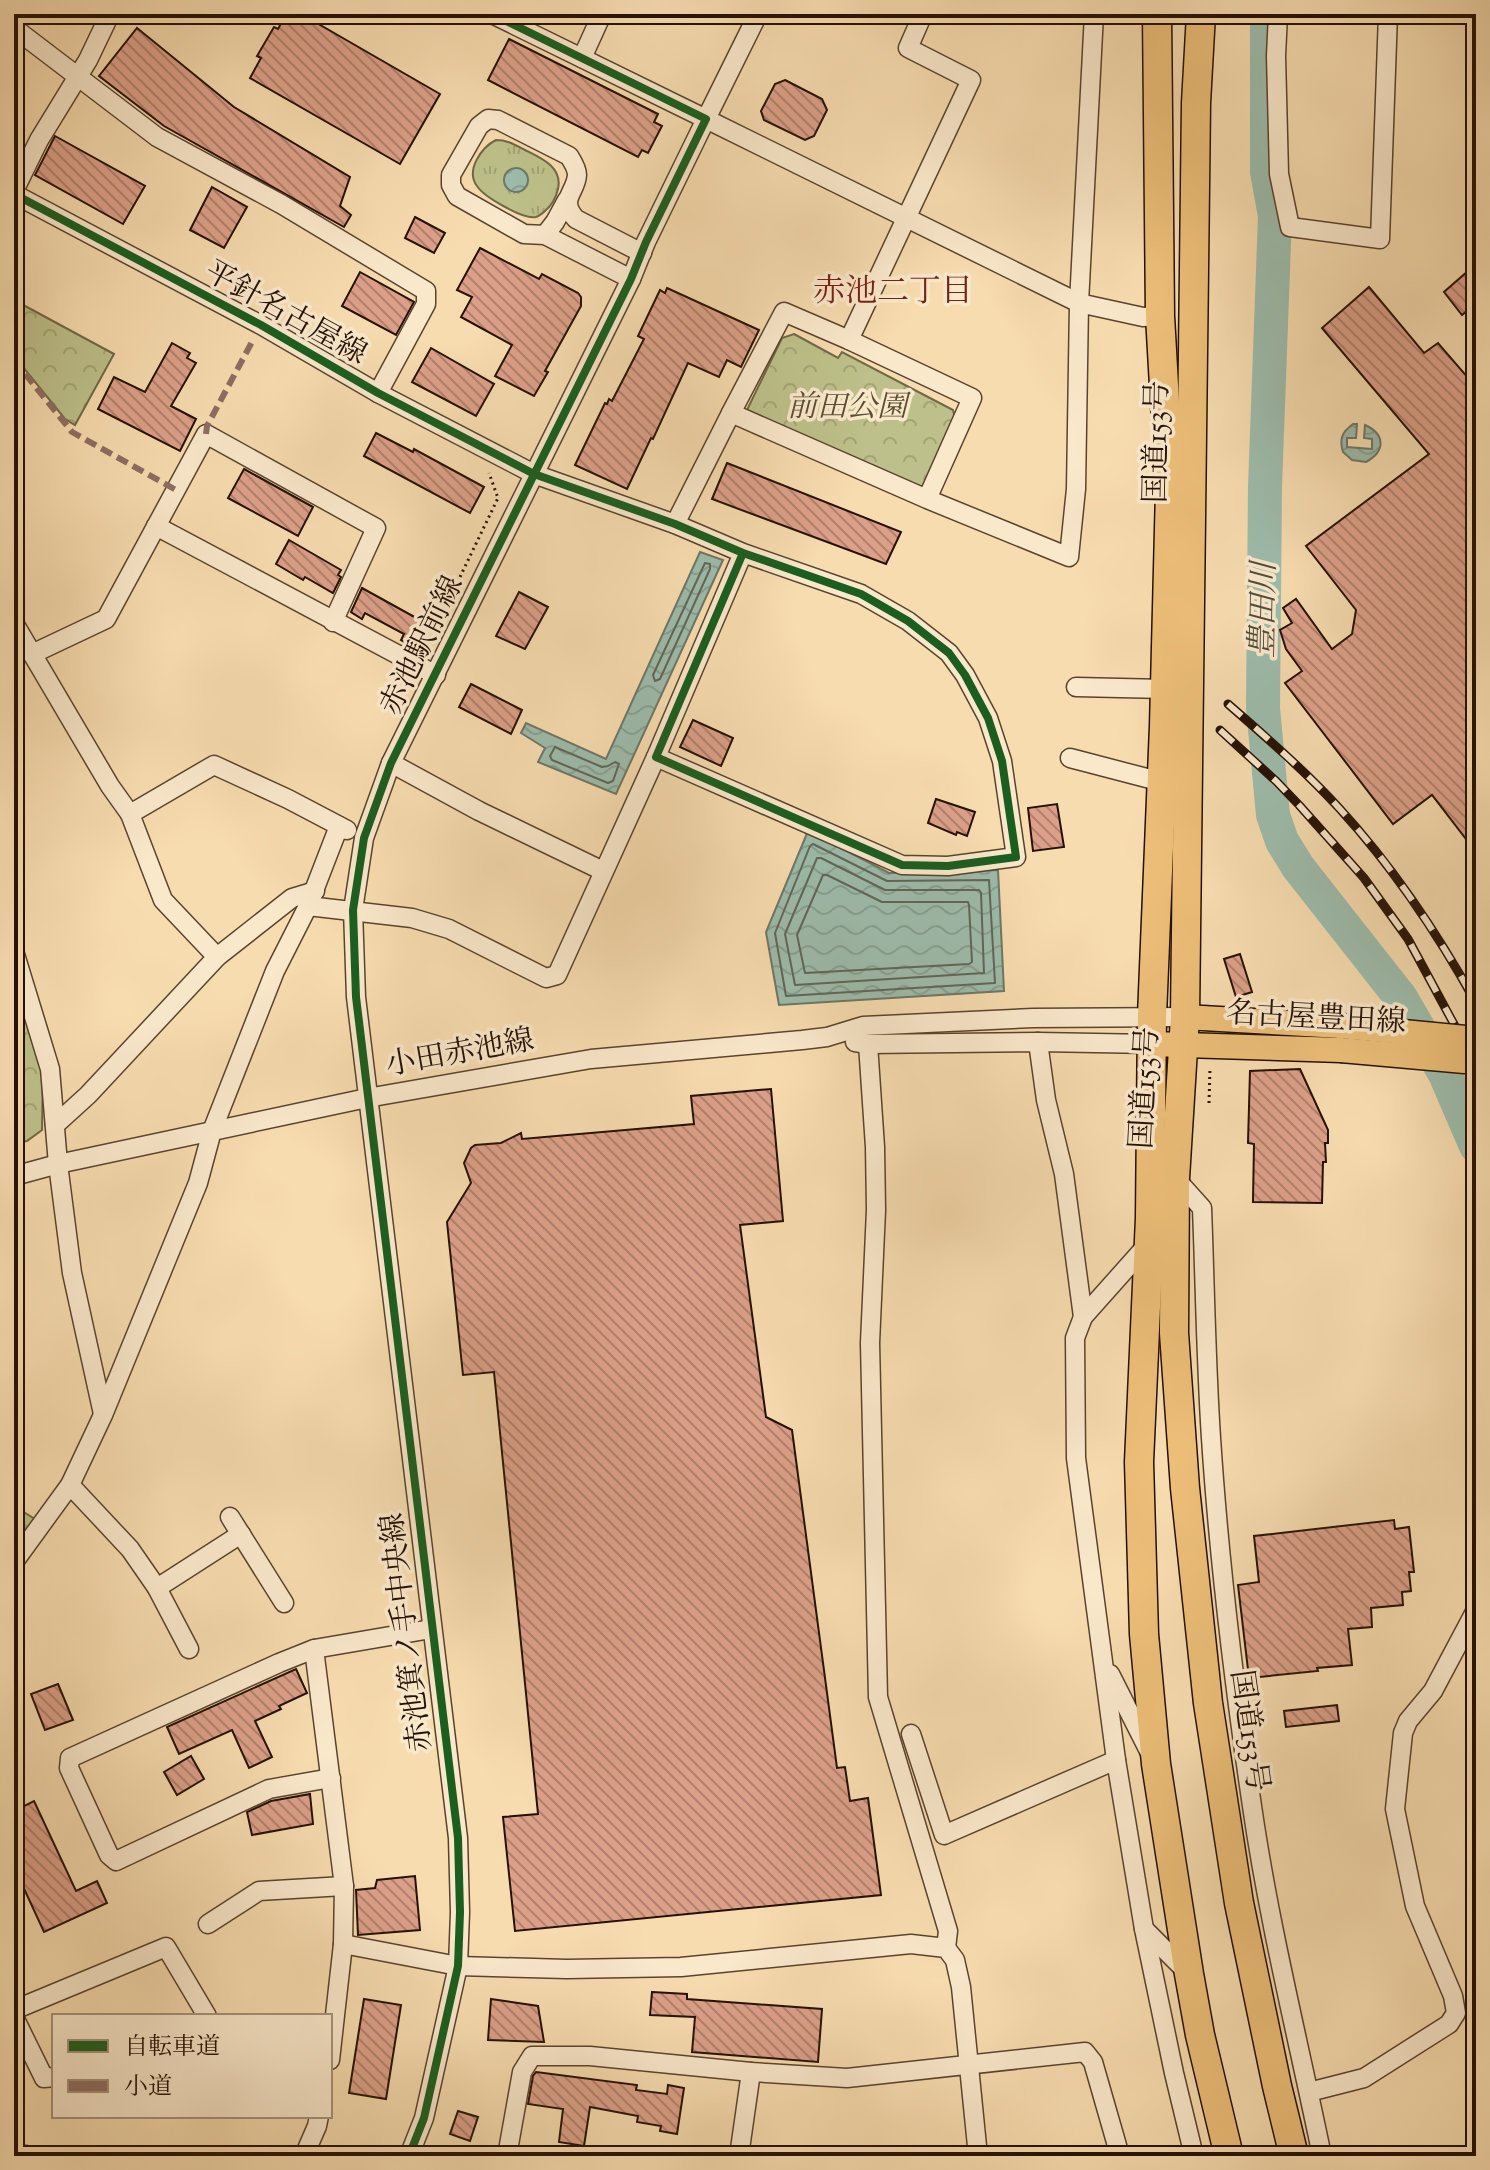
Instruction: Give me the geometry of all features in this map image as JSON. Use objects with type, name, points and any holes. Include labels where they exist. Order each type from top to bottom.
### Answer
[{"type":"highway","name":"国道153号","points":[[1157,14],[1160,316],[1170,490],[1152,1030],[1150,1218],[1139,1462],[1144,1634],[1156,1764],[1189,1974],[1229,2156]]},
{"type":"highway","name":"国道153号","points":[[1201,14],[1196,103],[1184,1030],[1175,1178],[1174,1333],[1185,1488],[1208,1703],[1239,1903],[1277,2086],[1299,2153]]},
{"type":"main road","name":"名古屋豊田線","points":[[1152,1030],[1341,1038],[1476,1039]]},
{"type":"main road","name":"名古屋豊田線","points":[[1341,1038],[1476,1062]]},
{"type":"street","points":[[14,192],[39,140],[88,60],[110,14]]},
{"type":"street","points":[[492,14],[1079,303],[1143,317],[1160,316]]},
{"type":"street","points":[[582,58],[602,14]]},
{"type":"street","name":"赤池駅前線","points":[[367,1098],[356,997],[353,910],[364,838],[391,763],[631,279],[758,14]]},
{"type":"street","points":[[849,340],[971,80],[908,48],[923,14]]},
{"type":"street","points":[[731,413],[1069,557],[1076,489],[1079,303],[1094,14]]},
{"type":"street","points":[[1278,14],[1279,174],[1290,227],[1380,239],[1388,14]]},
{"type":"street","points":[[14,28],[157,137],[281,204],[426,291],[426,304],[378,393]]},
{"type":"street","points":[[545,235],[567,200],[577,176],[575,167],[569,156],[498,120],[488,119],[479,126],[451,175],[451,185],[457,196],[524,234],[545,235],[631,279]]},
{"type":"street","name":"平針名古屋線","points":[[14,192],[261,325],[378,393],[534,474],[861,594],[908,621],[949,653],[982,707],[1002,761],[1016,857],[948,866],[902,865],[656,757]]},
{"type":"street","points":[[567,200],[576,219],[644,248]]},
{"type":"street","points":[[675,524],[784,312],[972,398],[927,499]]},
{"type":"street","points":[[32,654],[106,619],[206,434],[376,528],[333,622]]},
{"type":"street","points":[[156,526],[436,675]]},
{"type":"street","points":[[55,1125],[88,1095],[217,957],[292,898],[412,918],[449,929],[546,978],[557,975],[656,757],[743,553]]},
{"type":"street","points":[[14,623],[110,786],[130,814],[163,900],[217,957]]},
{"type":"street","points":[[1076,687],[1165,689]]},
{"type":"street","points":[[1070,758],[1162,782]]},
{"type":"street","points":[[391,763],[479,811],[603,871]]},
{"type":"street","points":[[130,814],[214,765],[364,838]]},
{"type":"street","points":[[14,1562],[70,1485],[103,1415],[198,1183],[212,1131],[275,971],[311,899],[339,826]]},
{"type":"street","points":[[14,951],[50,1069],[72,1273],[103,1415]]},
{"type":"street","name":"小田赤池線","points":[[14,1176],[367,1098],[591,1059],[827,1037],[863,1026],[1033,1018],[1152,1030]]},
{"type":"street","name":"小田赤池線","points":[[827,1037],[868,1044],[1038,1042],[1152,1030]]},
{"type":"street","points":[[1038,1042],[1046,1100],[1064,1174],[1083,1317]]},
{"type":"street","points":[[868,1044],[876,1210],[870,1343],[878,1697],[948,1931],[946,1948],[955,1960],[961,1987],[978,2156]]},
{"type":"street","name":"赤池箕ノ手中央線","points":[[367,1098],[458,1838],[458,1966],[424,2118],[409,2156]]},
{"type":"street","points":[[1175,1178],[1202,1208],[1211,1442],[1252,1807],[1271,1916],[1322,2156]]},
{"type":"street","points":[[1148,1244],[1083,1317],[1075,1338],[1076,1458],[1116,1760],[1144,1929],[1194,2156]]},
{"type":"street","points":[[70,1485],[130,1549],[157,1588],[189,1649]]},
{"type":"street","points":[[230,1517],[284,1603]]},
{"type":"street","points":[[157,1588],[241,1534]]},
{"type":"street","points":[[1309,2092],[1364,2078],[1449,2024],[1456,2013],[1453,1996],[1415,1906],[1395,1809],[1403,1733],[1408,1721],[1433,1691],[1476,1610]]},
{"type":"street","points":[[331,1778],[269,1789],[116,1861],[109,1855],[69,1768],[70,1758],[314,1649],[431,1629]]},
{"type":"street","points":[[314,1649],[344,1886],[343,1944],[332,2042]]},
{"type":"street","points":[[1102,1660],[1156,1764]]},
{"type":"street","points":[[911,1734],[944,1835],[1116,1760]]},
{"type":"street","points":[[208,1924],[259,1891],[344,1886]]},
{"type":"street","points":[[1239,1903],[1271,1916]]},
{"type":"street","points":[[1144,1929],[1189,1974]]},
{"type":"street","points":[[343,1944],[458,1966],[567,1969],[681,1967],[911,1944],[946,1948]]},
{"type":"street","points":[[14,2010],[166,1947],[206,2014]]},
{"type":"street","points":[[14,2017],[44,2078],[52,2077]]},
{"type":"street","points":[[507,2156],[522,2072],[532,2056],[590,2056],[847,2078],[1085,2052],[1093,2062],[1120,2156]]},
{"type":"street","points":[[739,2156],[751,2072]]},
{"type":"street","points":[[304,2156],[319,2118]]},
{"type":"path","points":[[446,606],[498,498],[487,466]]},
{"type":"green space","points":[[496,140],[511,143],[538,156],[554,169],[559,181],[558,189],[548,208],[539,216],[530,217],[505,207],[477,186],[474,166],[485,148]]},
{"type":"green space","points":[[14,300],[114,354],[75,425],[65,419],[14,356]]},
{"type":"green space","name":"前田公園","points":[[794,334],[838,358],[842,352],[953,410],[955,418],[923,486],[915,491],[747,410],[782,338]]},
{"type":"green space","points":[[14,965],[43,1071],[42,1130],[27,1141],[14,1143]]},
{"type":"green space","points":[[14,1506],[35,1519],[14,1550]]},
{"type":"green space","points":[[14,2143],[80,2156],[14,2156]]},
{"type":"water","points":[[516,168],[527,175],[528,180],[521,191],[516,192],[505,185],[504,180],[511,169]]},
{"type":"water","points":[[1353,424],[1357,424],[1356,438],[1347,438],[1347,447],[1372,449],[1372,439],[1364,438],[1365,425],[1379,438],[1380,448],[1366,462],[1352,460],[1343,452],[1342,436]]},
{"type":"water","points":[[700,552],[723,560],[616,794],[538,762],[545,748],[521,733],[526,723],[606,759]]},
{"type":"water","points":[[808,831],[889,873],[998,870],[1004,991],[779,1005],[766,932]]},
{"type":"building","points":[[286,14],[301,14],[440,94],[400,164],[250,78],[261,58],[257,56],[274,27],[278,29]]},
{"type":"building","points":[[137,28],[234,107],[350,177],[340,206],[351,215],[344,227],[164,126],[99,76]]},
{"type":"building","points":[[509,39],[658,114],[654,122],[662,126],[648,153],[642,150],[638,157],[488,80]]},
{"type":"building","points":[[785,80],[822,99],[827,110],[814,136],[805,140],[764,120],[761,111],[775,84]]},
{"type":"building","points":[[55,136],[145,186],[123,224],[35,175]]},
{"type":"building","points":[[212,187],[247,207],[224,248],[190,230]]},
{"type":"building","points":[[415,217],[445,233],[434,253],[405,238]]},
{"type":"building","points":[[480,248],[539,279],[542,274],[581,297],[581,306],[534,396],[495,376],[512,345],[461,317],[472,297],[457,290]]},
{"type":"building","points":[[1476,264],[1476,303],[1462,315],[1444,292]]},
{"type":"building","points":[[360,272],[414,302],[396,335],[342,306]]},
{"type":"building","points":[[1369,287],[1424,353],[1438,343],[1476,387],[1476,852],[1432,795],[1393,824],[1285,683],[1302,671],[1286,649],[1280,630],[1292,623],[1283,608],[1296,599],[1332,649],[1352,634],[1356,610],[1306,546],[1429,454],[1322,328]]},
{"type":"building","points":[[667,288],[759,330],[741,367],[727,360],[719,377],[688,363],[627,489],[575,465],[605,403],[609,399],[612,401],[644,339],[638,336],[660,290],[665,293]]},
{"type":"building","points":[[172,343],[190,353],[187,358],[196,363],[171,406],[196,419],[180,451],[98,409],[114,377],[145,392]]},
{"type":"building","points":[[431,348],[494,384],[476,416],[412,382]]},
{"type":"building","points":[[376,433],[413,452],[414,449],[484,487],[470,513],[364,456]]},
{"type":"building","points":[[727,463],[901,532],[886,564],[712,499]]},
{"type":"building","points":[[244,469],[313,507],[298,536],[228,498]]},
{"type":"building","points":[[289,540],[341,570],[333,593],[276,564]]},
{"type":"building","points":[[362,588],[429,625],[416,648],[401,640],[404,634],[365,613],[362,619],[351,612]]},
{"type":"building","points":[[519,592],[548,607],[525,649],[496,636]]},
{"type":"building","points":[[471,684],[522,710],[511,734],[459,707]]},
{"type":"building","points":[[693,720],[733,738],[721,766],[680,747]]},
{"type":"building","points":[[936,799],[975,812],[967,836],[957,832],[956,835],[928,823]]},
{"type":"building","points":[[1057,804],[1064,847],[1033,851],[1028,808]]},
{"type":"building","points":[[1240,954],[1252,992],[1236,997],[1224,959]]},
{"type":"building","points":[[1300,1069],[1328,1130],[1322,1203],[1253,1202],[1254,1144],[1248,1143],[1250,1071]]},
{"type":"building","points":[[771,1089],[783,1221],[740,1225],[766,1417],[792,1430],[837,1768],[845,1767],[850,1801],[868,1798],[881,1895],[515,1931],[503,1817],[538,1814],[494,1372],[463,1375],[447,1222],[471,1183],[464,1163],[475,1145],[501,1143],[521,1133],[522,1139],[694,1124],[691,1096]]},
{"type":"building","points":[[1394,1520],[1395,1529],[1409,1527],[1414,1572],[1409,1572],[1411,1591],[1402,1592],[1403,1605],[1371,1608],[1372,1627],[1348,1629],[1352,1665],[1249,1678],[1238,1585],[1259,1582],[1254,1536]]},
{"type":"building","points":[[296,1669],[307,1693],[255,1721],[272,1757],[249,1768],[232,1730],[179,1754],[167,1727]]},
{"type":"building","points":[[58,1684],[73,1720],[45,1730],[31,1694]]},
{"type":"building","points":[[1337,1705],[1339,1721],[1286,1727],[1284,1711]]},
{"type":"building","points":[[191,1756],[204,1779],[177,1795],[164,1772]]},
{"type":"building","points":[[310,1794],[313,1824],[252,1835],[247,1812],[271,1801]]},
{"type":"building","points":[[34,1801],[76,1891],[97,1881],[107,1903],[44,1932],[14,1867],[14,1811]]},
{"type":"building","points":[[415,1876],[420,1930],[358,1935],[356,1890],[375,1888],[377,1880]]},
{"type":"building","points":[[652,1992],[687,1994],[687,1999],[822,2009],[818,2062],[692,2052],[695,2017],[650,2015]]},
{"type":"building","points":[[364,1999],[401,2005],[386,2099],[349,2093]]},
{"type":"building","points":[[491,1999],[538,2006],[544,2042],[488,2040]]},
{"type":"building","points":[[536,2072],[637,2085],[636,2090],[667,2094],[668,2085],[684,2088],[677,2134],[660,2131],[661,2126],[637,2122],[638,2116],[590,2107],[584,2146],[559,2142],[563,2109],[528,2104]]},
{"type":"building","points":[[458,2111],[478,2117],[470,2141],[450,2134]]},
{"type":"waterway","name":"豊田川","points":[[1267,14],[1267,172],[1275,216],[1265,487],[1263,708],[1273,815],[1282,841],[1298,867],[1401,998],[1445,1074],[1476,1146]]},
{"type":"railway","points":[[1228,704],[1299,768],[1359,830],[1413,901],[1476,1003]]},
{"type":"railway","points":[[1220,730],[1276,781],[1364,878],[1408,939],[1476,1065]]},
{"type":"marked path","points":[[206,434],[207,426],[253,340]]},
{"type":"marked path","points":[[14,360],[72,432],[176,490]]},
{"type":"cycle path","points":[[409,2156],[424,2118],[458,1966],[458,1838],[356,997],[353,910],[364,838],[391,763],[631,279],[706,119],[492,14]]},
{"type":"cycle path","points":[[14,194],[261,325],[378,393],[534,474],[861,594],[908,621],[949,653],[965,675],[988,718],[1002,761],[1016,857],[948,866],[902,865],[656,757],[743,553]]},
{"type":"district","name":"赤池二丁目","points":[[893,293]]}]
